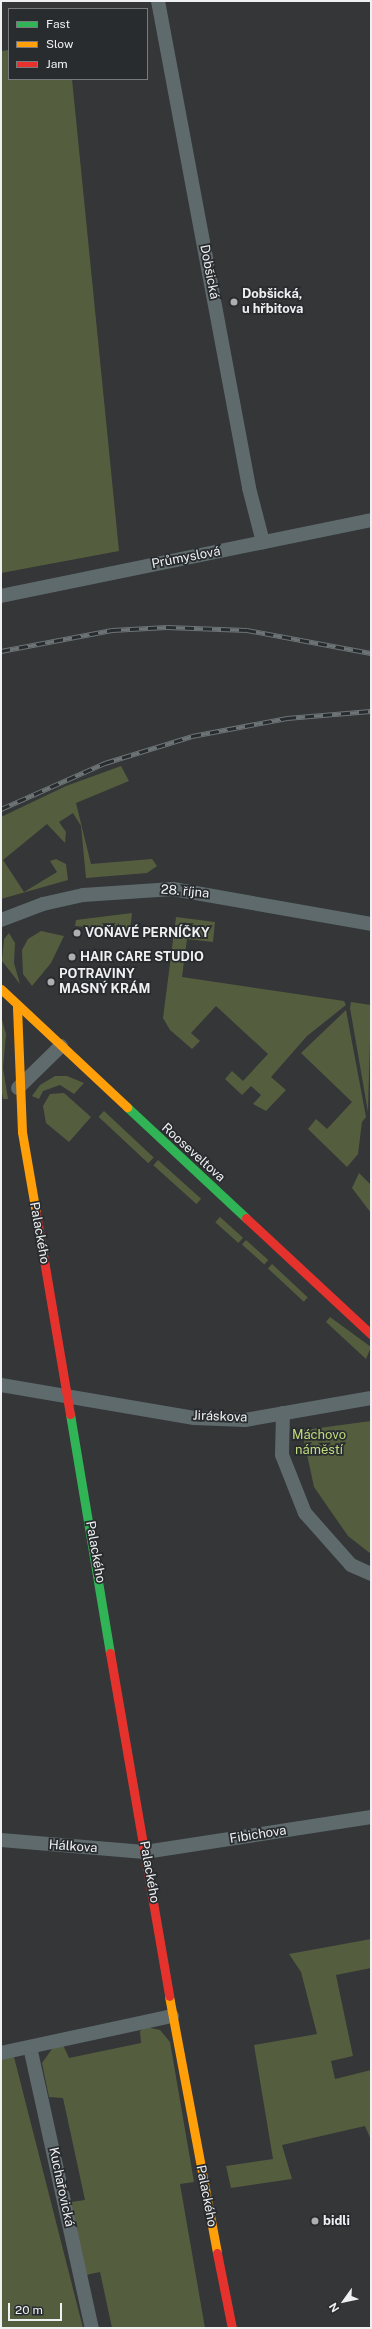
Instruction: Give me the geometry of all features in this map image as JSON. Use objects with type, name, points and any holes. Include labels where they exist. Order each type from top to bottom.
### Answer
[{"type":"street","name":"Dobšická","points":[[158,1],[249,488],[263,542]]},
{"type":"street","name":"Průmyslová","points":[[1,596],[371,520]]},
{"type":"street","name":"28. října","points":[[1,920],[42,904],[83,895],[173,889],[371,924]]},
{"type":"street","name":"Rooseveltova","points":[[1,989],[17,1007],[61,1046],[371,1334]]},
{"type":"street","name":"Palackého","points":[[17,1007],[18,1088],[22,1132],[69,1398],[172,2016],[232,2328]]},
{"type":"street","points":[[18,1088],[61,1046]]},
{"type":"street","name":"Jiráskova","points":[[1,1385],[69,1398],[194,1418],[245,1420],[371,1398]]},
{"type":"street","points":[[283,1413],[282,1454],[305,1513],[351,1565],[371,1574]]},
{"type":"street","name":"Fibichova","points":[[145,1852],[371,1817]]},
{"type":"street","name":"Hálkova","points":[[1,1840],[145,1852]]},
{"type":"street","points":[[1,2053],[172,2016]]},
{"type":"street","name":"Kuchařovická","points":[[30,2047],[92,2328]]},
{"type":"green space","points":[[8,50],[8,80],[72,80],[119,551],[1,573],[1,51]]},
{"type":"green space","points":[[121,766],[129,781],[76,803],[91,864],[152,859],[157,866],[147,873],[86,878],[81,826],[73,813],[59,822],[66,832],[65,843],[47,824],[3,860],[24,892],[57,872],[50,861],[56,859],[66,864],[68,880],[1,899],[1,817],[66,786]]},
{"type":"green space","points":[[132,913],[130,931],[75,926],[76,920]]},
{"type":"green space","points":[[176,917],[215,922],[213,942],[187,939],[182,977],[344,1001],[346,1005],[307,1036],[271,1077],[286,1090],[266,1111],[253,1104],[261,1095],[251,1086],[242,1095],[225,1079],[232,1071],[243,1081],[268,1054],[216,1006],[191,1033],[200,1041],[192,1049],[170,1030],[163,1018]]},
{"type":"green space","points":[[41,931],[64,936],[51,963],[32,986],[23,974],[22,950],[28,939]]},
{"type":"green space","points":[[9,933],[15,943],[14,963],[20,984],[2,961],[4,939]]},
{"type":"green space","points":[[351,1002],[371,1005],[368,1112],[350,1008]]},
{"type":"green space","points":[[346,1010],[366,1117],[362,1122],[358,1154],[347,1167],[308,1129],[316,1119],[327,1129],[352,1102],[301,1053]]},
{"type":"green space","points":[[1,1016],[6,1034],[3,1068],[8,1099],[3,1099],[1,1086]]},
{"type":"green space","points":[[55,1076],[67,1076],[84,1083],[74,1094],[60,1085],[43,1091],[39,1099],[32,1096],[40,1085]]},
{"type":"green space","points":[[64,1093],[91,1117],[69,1142],[46,1123],[43,1106],[50,1094]]},
{"type":"green space","points":[[104,1111],[154,1157],[148,1163],[99,1117]]},
{"type":"green space","points":[[158,1160],[201,1199],[196,1204],[153,1165]]},
{"type":"green space","points":[[359,1173],[371,1185],[371,1213],[352,1188]]},
{"type":"green space","points":[[220,1217],[243,1238],[238,1243],[215,1222]]},
{"type":"green space","points":[[246,1240],[268,1260],[264,1265],[242,1244]]},
{"type":"green space","points":[[272,1264],[308,1297],[304,1302],[268,1268]]},
{"type":"green space","points":[[330,1317],[371,1347],[366,1359],[326,1322]]},
{"type":"green space","name":"Máchovo náměstí","points":[[371,1421],[371,1554],[348,1536],[314,1487],[303,1436],[304,1430]]},
{"type":"green space","points":[[371,1939],[371,1968],[336,1975],[353,2056],[331,2061],[335,2079],[371,2070],[371,2140],[365,2126],[282,2145],[292,2179],[231,2188],[226,2166],[273,2159],[254,2045],[317,2034],[301,1972],[289,1954]]},
{"type":"green space","points":[[146,2027],[160,2030],[170,2042],[194,2182],[180,2184],[205,2328],[112,2328],[100,2272],[86,2275],[71,2202],[85,2200],[63,2098],[49,2097],[42,2063],[52,2049],[63,2045],[69,2058],[141,2043],[140,2031]]},
{"type":"green space","points":[[14,2057],[83,2328],[1,2328],[1,2058]]},
{"type":"railway","points":[[1,651],[112,630],[167,627],[247,630],[371,653]]},
{"type":"railway","points":[[1,809],[105,763],[192,736],[287,718],[371,711]]},
{"type":"traffic: fast","points":[[127,1107],[246,1218]]},
{"type":"traffic: fast","points":[[70,1414],[110,1653]]},
{"type":"traffic: slow","points":[[1,989],[127,1107]]},
{"type":"traffic: slow","points":[[17,1007],[22,1132],[36,1213]]},
{"type":"traffic: slow","points":[[169,1996],[217,2253]]},
{"type":"traffic: jam","points":[[36,1213],[70,1414]]},
{"type":"traffic: jam","points":[[246,1218],[371,1334]]},
{"type":"traffic: jam","points":[[110,1653],[169,1996]]},
{"type":"traffic: jam","points":[[217,2253],[232,2328]]},
{"type":"place","name":"Dobšická, u hřbitova","points":[[234,302]]},
{"type":"place","name":"VOŇAVÉ PERNÍČKY","points":[[77,933]]},
{"type":"place","name":"HAIR CARE STUDIO","points":[[72,957]]},
{"type":"place","name":"POTRAVINY MASNÝ KRÁM","points":[[51,982]]},
{"type":"place","name":"bidli","points":[[315,2221]]}]
